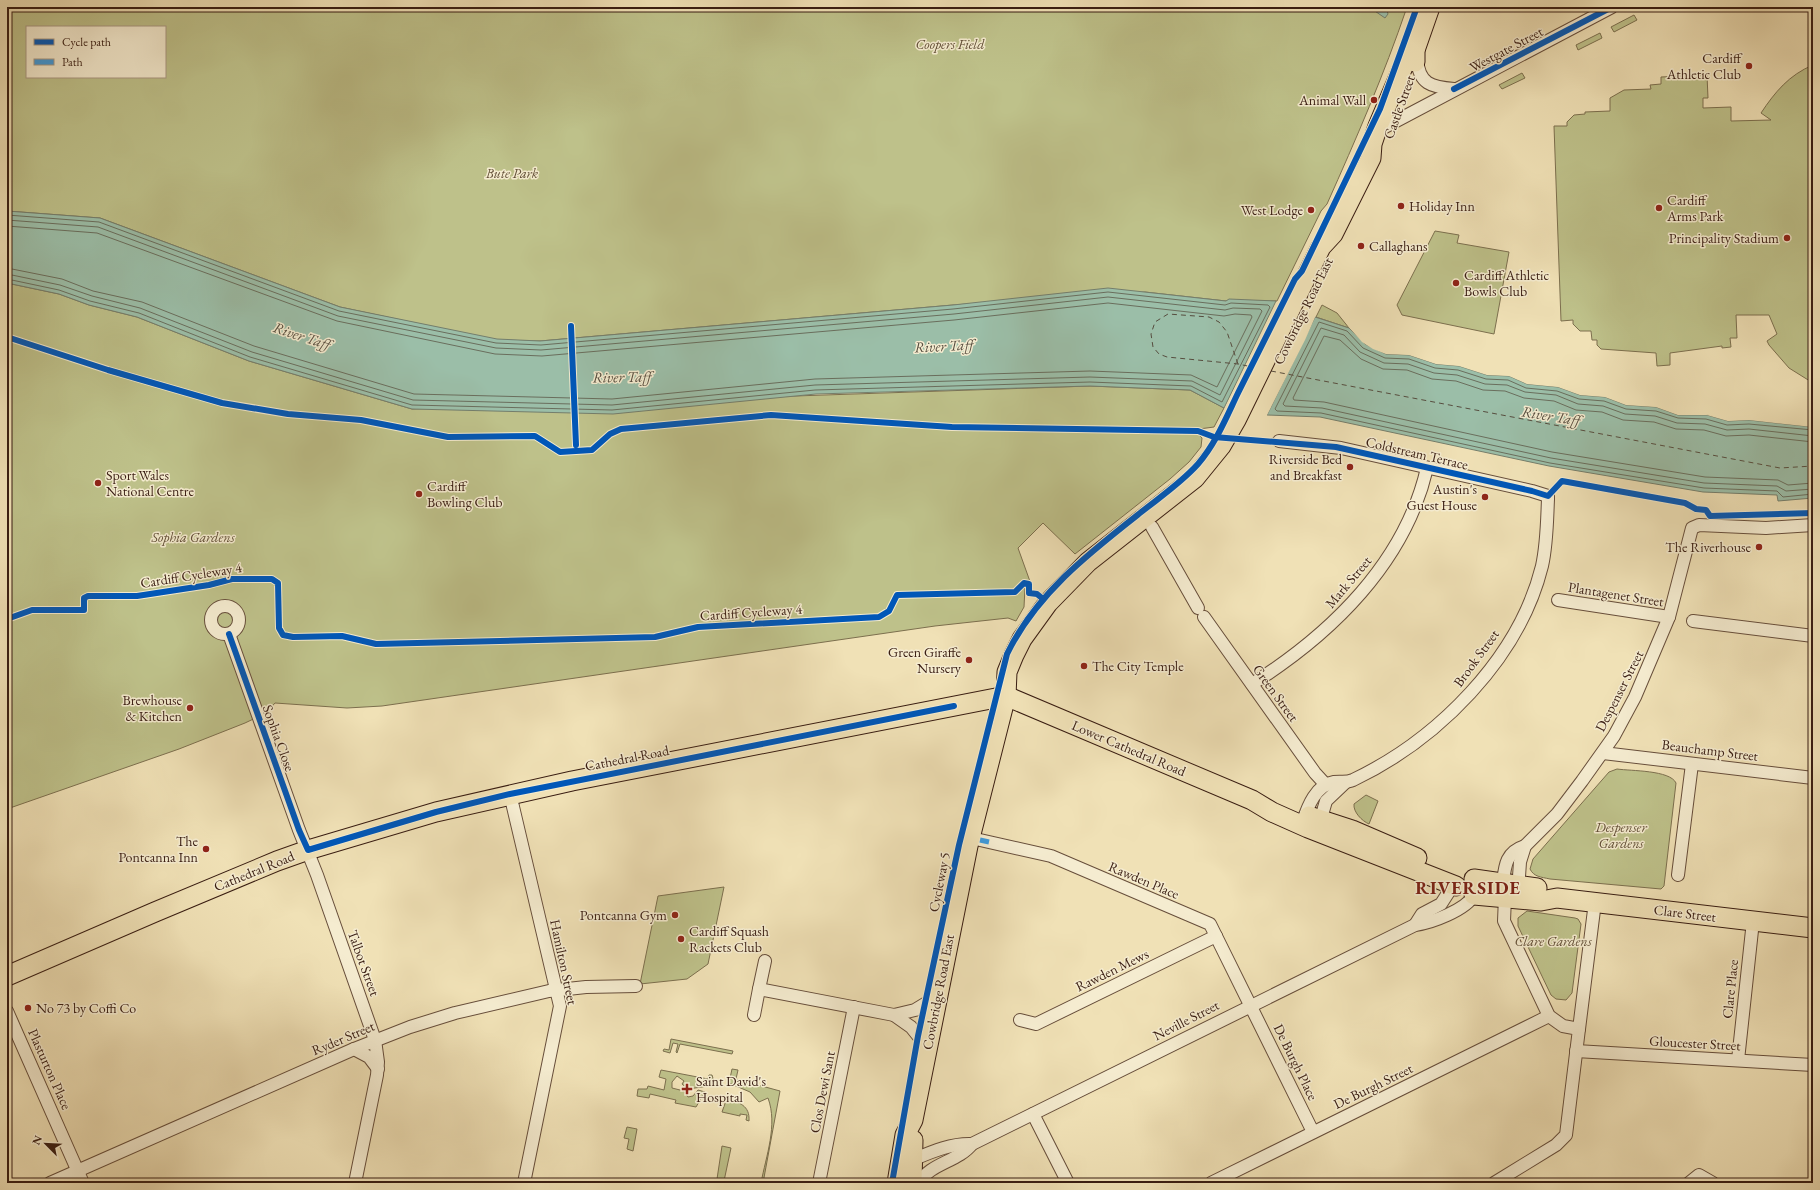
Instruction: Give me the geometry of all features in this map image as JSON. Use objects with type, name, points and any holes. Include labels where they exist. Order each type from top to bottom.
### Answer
[{"type":"main road","name":"Castle Street","points":[[1371,158],[1384,148],[1400,116],[1430,7]]},
{"type":"main road","name":"Castle Street","points":[[1333,234],[1371,158],[1372,144],[1408,55],[1416,54]]},
{"type":"main road","name":"Cowbridge Road East","points":[[1006,696],[1018,677],[1036,640],[1066,602],[1098,569],[1188,500],[1211,477],[1232,451],[1243,419],[1303,298],[1321,247],[1333,234]]},
{"type":"main road","name":"Cowbridge Road East","points":[[897,1183],[905,1135],[912,1125],[970,838],[1006,696],[1007,672],[1014,655],[1022,639],[1048,603],[1070,579],[1088,562],[1195,478],[1243,419]]},
{"type":"main road","name":"Cathedral Road","points":[[7,976],[162,909],[308,850],[436,812],[510,794],[674,760],[1006,696]]},
{"type":"main road","name":"Lower Cathedral Road","points":[[1006,696],[1252,800],[1272,812],[1352,830],[1466,885]]},
{"type":"main road","name":"Clare Street","points":[[1466,885],[1542,901],[1558,898],[1813,928]]},
{"type":"main road","name":"Cowbridge Road East","points":[[912,1125],[914,1132],[912,1183]]},
{"type":"street","name":"Westgate Street","points":[[1375,137],[1383,128],[1400,116],[1612,7]]},
{"type":"street","points":[[1416,54],[1419,74],[1424,80],[1434,86],[1454,89]]},
{"type":"street","points":[[1392,93],[1392,101],[1400,116]]},
{"type":"street","name":"Coldstream Terrace","points":[[1279,442],[1336,447],[1532,491],[1548,496]]},
{"type":"street","name":"Mark Street","points":[[1252,684],[1306,646],[1328,628],[1351,604],[1384,564],[1410,518],[1428,468]]},
{"type":"street","name":"Brook Street","points":[[1311,822],[1326,801],[1346,782],[1382,765],[1429,732],[1469,694],[1493,664],[1514,630],[1537,582],[1544,554],[1548,496]]},
{"type":"street","name":"Despenser Street","points":[[1548,1016],[1507,928],[1503,915],[1508,895],[1508,858],[1516,849],[1526,846],[1557,814],[1603,753],[1635,697],[1669,617],[1691,531],[1695,526],[1766,528],[1813,525]]},
{"type":"street","name":"Green Street","points":[[1152,527],[1201,613],[1315,772],[1326,785]]},
{"type":"street","name":"Plantagenet Street","points":[[1558,600],[1669,617]]},
{"type":"street","points":[[225,606],[232,609],[238,615],[238,626],[229,634],[220,634],[214,628],[211,621],[213,614],[218,609],[225,606]]},
{"type":"street","points":[[1694,621],[1813,636]]},
{"type":"street","name":"Sophia Close","points":[[229,634],[299,830],[308,850]]},
{"type":"street","name":"Beauchamp Street","points":[[1603,753],[1813,778]]},
{"type":"street","points":[[1678,875],[1692,764]]},
{"type":"street","name":"Brook Street","points":[[1326,785],[1333,782],[1346,782]]},
{"type":"street","points":[[1311,822],[1314,797],[1326,785]]},
{"type":"street","name":"Hamilton Street","points":[[510,794],[557,990],[560,1012],[524,1183]]},
{"type":"street","name":"Rawden Place","points":[[984,841],[1051,856],[1210,924],[1251,1004]]},
{"type":"street","name":"Talbot Street","points":[[308,850],[375,1040],[378,1054],[378,1069],[355,1183]]},
{"type":"street","name":"Neville Street","points":[[919,1183],[934,1169],[966,1152],[972,1144],[1251,1004],[1414,925],[1426,924],[1467,904],[1466,885],[1450,890],[1441,904],[1422,914],[1414,925]]},
{"type":"street","points":[[1494,1183],[1556,1145],[1566,1135],[1595,902]]},
{"type":"street","name":"Clare Place","points":[[1738,1060],[1753,921]]},
{"type":"street","name":"Rawden Mews","points":[[1020,1020],[1036,1024],[1216,936]]},
{"type":"street","points":[[754,1015],[765,961]]},
{"type":"street","name":"Ryder Street","points":[[50,1183],[375,1040],[455,1014],[557,990],[586,987],[636,986]]},
{"type":"street","points":[[759,989],[894,1015],[911,1027],[927,1047]]},
{"type":"street","points":[[894,1015],[915,1010],[938,996]]},
{"type":"street","name":"De Burgh Place","points":[[1251,1004],[1313,1132]]},
{"type":"street","name":"Clos Dewi Sant","points":[[819,1183],[854,1007]]},
{"type":"street","name":"Plasturton Place","points":[[7,1011],[84,1183]]},
{"type":"street","points":[[1548,1016],[1563,1026],[1579,1029]]},
{"type":"street","name":"De Burgh Street","points":[[1211,1183],[1548,1016]]},
{"type":"street","points":[[354,1050],[369,1057],[378,1069]]},
{"type":"street","name":"Gloucester Street","points":[[1576,1051],[1813,1065]]},
{"type":"street","points":[[1034,1114],[1068,1183]]},
{"type":"street","name":"Neville Street","points":[[912,1160],[961,1143],[972,1144]]},
{"type":"street","points":[[1689,1183],[1699,1175],[1713,1183]]},
{"type":"green space","name":"Bute Park","points":[[7,7],[1407,7],[1379,82],[1338,180],[1327,204],[1321,211],[1277,301],[1226,301],[1145,292],[953,305],[540,341],[495,340],[340,307],[100,218],[7,211]]},
{"type":"green space","points":[[1634,15],[1637,20],[1614,32],[1611,27]]},
{"type":"green space","points":[[1600,33],[1602,38],[1578,50],[1576,45]]},
{"type":"green space","name":"Cardiff Arms Park","points":[[1813,65],[1813,383],[1789,368],[1769,345],[1767,341],[1777,334],[1769,315],[1736,315],[1737,338],[1730,338],[1731,347],[1722,348],[1722,346],[1670,353],[1670,365],[1657,366],[1656,353],[1601,349],[1597,345],[1597,340],[1592,340],[1591,331],[1580,331],[1573,324],[1573,320],[1561,321],[1554,126],[1567,126],[1567,122],[1574,115],[1585,114],[1585,112],[1610,111],[1610,98],[1624,90],[1651,89],[1650,85],[1661,84],[1661,77],[1707,75],[1708,98],[1703,98],[1703,108],[1731,107],[1731,121],[1771,120],[1761,113],[1772,98],[1790,79],[1804,69]]},
{"type":"green space","points":[[1522,73],[1525,78],[1502,89],[1499,85]]},
{"type":"green space","name":"Cardiff Athletic Bowls Club","points":[[1435,231],[1459,235],[1457,243],[1509,252],[1494,334],[1402,315],[1397,305]]},
{"type":"green space","name":"Sophia Gardens","points":[[7,283],[59,294],[89,305],[137,317],[249,361],[412,409],[1090,386],[1190,390],[1224,408],[1214,427],[1199,429],[1198,434],[1202,438],[1201,447],[1189,462],[1170,479],[1075,554],[1043,523],[1018,548],[1032,587],[1025,587],[1024,607],[1016,621],[1008,618],[935,626],[382,706],[347,708],[275,703],[266,713],[245,723],[179,749],[7,809]]},
{"type":"green space","points":[[1322,305],[1337,313],[1349,328],[1316,317]]},
{"type":"green space","name":"Despenser Gardens","points":[[1617,769],[1658,773],[1672,779],[1676,783],[1664,886],[1661,889],[1550,879],[1534,874],[1530,869],[1533,859],[1609,772]]},
{"type":"green space","points":[[1366,795],[1378,801],[1369,824],[1358,816],[1354,807],[1354,804]]},
{"type":"green space","name":"Cardiff Squash Rackets Club","points":[[724,887],[708,964],[687,979],[640,984],[658,896]]},
{"type":"green space","name":"Clare Gardens","points":[[1527,911],[1575,918],[1578,919],[1581,924],[1572,993],[1566,1000],[1556,999],[1551,995],[1518,926],[1518,918]]},
{"type":"green space","points":[[671,1039],[733,1051],[732,1054],[680,1044],[677,1053],[678,1044],[673,1043],[670,1053],[663,1051],[664,1049],[669,1050]]},
{"type":"green space","points":[[732,1069],[738,1070],[736,1079],[780,1091],[763,1183],[761,1183],[770,1140],[772,1119],[771,1108],[768,1098],[759,1102],[750,1092],[729,1083]]},
{"type":"green space","points":[[661,1070],[708,1079],[709,1075],[712,1075],[715,1085],[688,1089],[682,1084],[684,1081],[677,1076],[672,1082],[672,1088],[684,1091],[688,1097],[693,1096],[698,1090],[705,1092],[696,1107],[675,1103],[676,1100],[650,1094],[649,1098],[637,1096],[638,1089],[647,1089],[648,1086],[664,1090],[666,1079],[659,1077]]},
{"type":"green space","points":[[727,1098],[743,1105],[746,1108],[748,1111],[749,1121],[746,1120],[747,1115],[740,1114],[740,1116],[722,1112]]},
{"type":"green space","points":[[627,1127],[637,1129],[633,1151],[627,1149],[629,1139],[624,1138]]},
{"type":"green space","points":[[722,1146],[731,1148],[724,1181],[717,1179]]},
{"type":"water","points":[[1369,7],[1386,7],[1388,14],[1385,18]]},
{"type":"water","name":"River Taff","points":[[7,211],[100,218],[340,307],[497,339],[540,341],[953,305],[1108,288],[1226,301],[1229,299],[1276,301],[1224,408],[1190,390],[1090,386],[816,394],[613,414],[412,409],[249,361],[137,317],[89,305],[59,294],[7,283]]},
{"type":"water","name":"River Taff","points":[[1315,317],[1349,328],[1365,344],[1386,354],[1409,355],[1436,364],[1459,366],[1487,375],[1509,376],[1527,384],[1558,387],[1580,395],[1605,397],[1626,405],[1656,407],[1678,415],[1707,415],[1728,421],[1749,420],[1813,427],[1813,498],[1778,501],[1777,495],[1703,492],[1549,466],[1320,417],[1267,415]]},
{"type":"pier","points":[[1278,300],[1226,409],[1224,410]]},
{"type":"pier","points":[[1316,315],[1266,417],[1265,414],[1314,316]]},
{"type":"pier","points":[[1347,325],[1366,343],[1387,352],[1410,353],[1436,362],[1460,364],[1487,373],[1509,374],[1528,382],[1558,385],[1580,393],[1605,395],[1627,403],[1657,406],[1679,413],[1702,413],[1728,419],[1752,418],[1813,425],[1813,427],[1749,420],[1728,421],[1707,415],[1678,415],[1656,407],[1626,405],[1605,397],[1580,395],[1558,387],[1527,384],[1509,376],[1487,375],[1459,366],[1436,364],[1409,355],[1386,354],[1373,349],[1362,342]]},
{"type":"pier","points":[[568,336],[575,336],[578,415],[572,415]]},
{"type":"ferry route","points":[[1238,364],[1227,332],[1219,322],[1209,317],[1168,314],[1155,322],[1151,334],[1153,347],[1159,354],[1167,357],[1238,364],[1252,367]]},
{"type":"ferry route","points":[[1271,371],[1780,468],[1813,466]]},
{"type":"marked path","points":[[980,840],[989,842]]},
{"type":"cycle path","name":"Cycleway 5","points":[[892,1183],[918,1036],[959,845],[1007,654],[1019,632],[1033,612],[1065,576],[1102,543],[1185,477],[1198,464],[1210,448],[1295,279],[1302,271],[1380,109],[1417,7]]},
{"type":"cycle path","points":[[1454,89],[1612,7]]},
{"type":"cycle path","points":[[571,326],[576,445]]},
{"type":"cycle path","points":[[7,337],[108,370],[222,403],[288,414],[361,420],[448,437],[535,436],[560,452],[592,450],[610,434],[621,429],[771,415],[952,427],[1198,431],[1214,437],[1336,447],[1532,491],[1548,496],[1562,481],[1685,503],[1696,509],[1706,510],[1710,516],[1813,513]]},
{"type":"cycle path","name":"Cardiff Cycleway 4","points":[[7,619],[32,610],[84,610],[84,598],[88,596],[137,596],[209,585],[232,579],[272,579],[278,583],[279,628],[283,635],[293,637],[342,636],[376,644],[655,637],[698,627],[879,617],[889,611],[897,595],[1015,592],[1024,583],[1029,584],[1029,593],[1037,594],[1043,599]]},
{"type":"cycle path","points":[[229,634],[299,830],[308,850],[436,812],[510,794],[954,706]]},
{"type":"place","name":"Cardiff Athletic Club","points":[[1749,66]]},
{"type":"place","name":"Animal Wall","points":[[1374,100]]},
{"type":"place","name":"Holiday Inn","points":[[1401,206]]},
{"type":"place","name":"Cardiff Arms Park","points":[[1659,208]]},
{"type":"place","name":"West Lodge","points":[[1311,210]]},
{"type":"place","name":"Principality Stadium","points":[[1787,238]]},
{"type":"place","name":"Callaghans","points":[[1361,246]]},
{"type":"place","name":"Cardiff Athletic Bowls Club","points":[[1456,283]]},
{"type":"place","name":"Riverside Bed and Breakfast","points":[[1350,467]]},
{"type":"place","name":"Sport Wales National Centre","points":[[98,483]]},
{"type":"place","name":"Cardiff Bowling Club","points":[[419,494]]},
{"type":"place","name":"Austin's Guest House","points":[[1485,497]]},
{"type":"place","name":"The Riverhouse","points":[[1759,547]]},
{"type":"place","name":"Green Giraffe Nursery","points":[[969,660]]},
{"type":"place","name":"The City Temple","points":[[1084,666]]},
{"type":"place","name":"Brewhouse & Kitchen","points":[[190,708]]},
{"type":"place","name":"The Pontcanna Inn","points":[[206,849]]},
{"type":"place","name":"Pontcanna Gym","points":[[675,915]]},
{"type":"place","name":"Cardiff Squash Rackets Club","points":[[681,939]]},
{"type":"place","name":"No 73 by Coffi Co","points":[[28,1008]]},
{"type":"place","name":"Saint David's Hospital","points":[[687,1089]]},
{"type":"district","name":"RIVERSIDE","points":[[1468,888]]},
{"type":"park label","name":"Coopers Field","points":[[950,44]]}]
